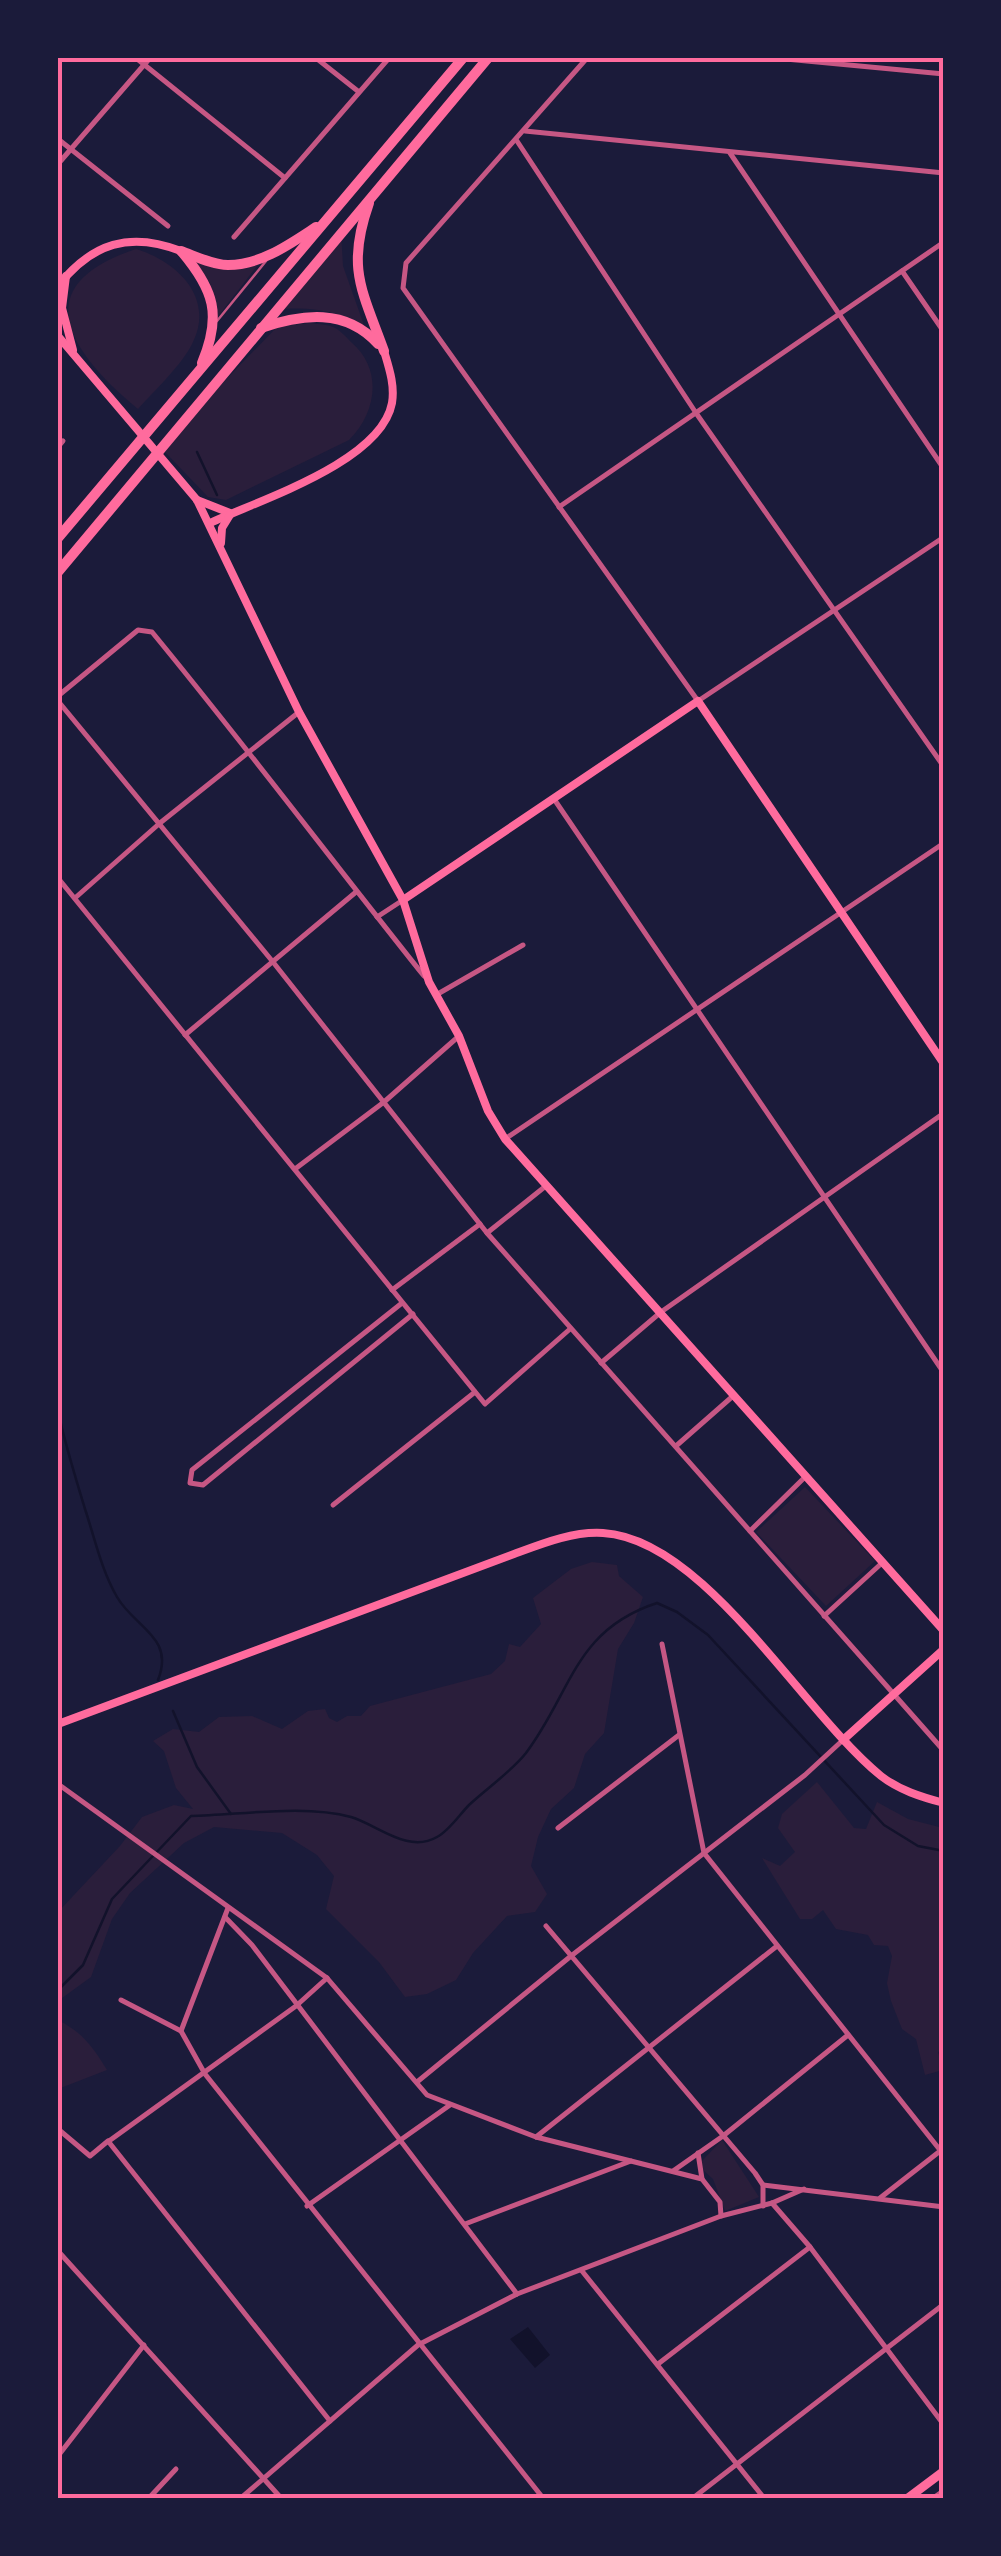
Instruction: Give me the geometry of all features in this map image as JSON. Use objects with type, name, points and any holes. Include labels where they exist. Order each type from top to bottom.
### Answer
[{"type":"highway","points":[[58,538],[463,58]]},
{"type":"highway","points":[[58,572],[488,58]]},
{"type":"highway","points":[[372,194],[359,230],[356,258],[360,283],[384,350]]},
{"type":"highway","points":[[181,251],[224,266],[254,261],[326,221]]},
{"type":"highway","points":[[181,251],[202,276],[214,314],[204,358],[195,377]]},
{"type":"highway","points":[[260,328],[314,315],[342,319],[369,334],[384,350]]},
{"type":"main road","points":[[58,286],[62,277],[110,245],[133,239],[154,240],[181,251]]},
{"type":"main road","points":[[62,277],[62,308],[75,357]]},
{"type":"main road","points":[[58,336],[198,500],[299,712],[403,900],[429,982],[459,1036],[488,1111],[505,1139],[944,1631]]},
{"type":"main road","points":[[210,523],[323,472],[380,431],[392,406],[392,379],[384,350]]},
{"type":"main road","points":[[198,500],[232,513]]},
{"type":"main road","points":[[221,544],[222,528],[232,513]]},
{"type":"main road","points":[[403,900],[698,702],[944,1064]]},
{"type":"main road","points":[[58,1727],[558,1538],[602,1532],[647,1542],[693,1572],[843,1740],[882,1777],[914,1795],[944,1803]]},
{"type":"main road","points":[[843,1740],[944,1649]]},
{"type":"main road","points":[[908,2498],[944,2472]]},
{"type":"street","points":[[136,58],[285,178]]},
{"type":"street","points":[[58,164],[150,58]]},
{"type":"street","points":[[316,58],[359,92]]},
{"type":"street","points":[[234,237],[389,58]]},
{"type":"street","points":[[586,58],[406,263],[403,288],[698,702],[944,536]]},
{"type":"street","points":[[775,58],[944,74]]},
{"type":"street","points":[[525,130],[944,172]]},
{"type":"street","points":[[58,139],[168,226]]},
{"type":"street","points":[[517,140],[696,413],[944,767]]},
{"type":"street","points":[[730,153],[944,468]]},
{"type":"street","points":[[558,507],[944,242]]},
{"type":"street","points":[[902,271],[944,332]]},
{"type":"street","points":[[429,982],[251,752],[152,632],[138,630],[58,699],[487,1233],[944,1751]]},
{"type":"street","points":[[74,899],[160,823],[299,712]]},
{"type":"street","points":[[554,799],[944,1373]]},
{"type":"street","points":[[505,1139],[944,842]]},
{"type":"street","points":[[58,878],[484,1404],[570,1329]]},
{"type":"street","points":[[186,1034],[356,892]]},
{"type":"street","points":[[378,917],[403,900]]},
{"type":"street","points":[[436,995],[523,944]]},
{"type":"street","points":[[294,1169],[384,1102],[459,1036]]},
{"type":"street","points":[[601,1362],[661,1312],[944,1113]]},
{"type":"street","points":[[487,1233],[547,1185]]},
{"type":"street","points":[[392,1290],[480,1224]]},
{"type":"street","points":[[402,1302],[192,1470],[190,1483],[203,1485],[412,1314]]},
{"type":"street","points":[[327,1363],[338,1375]]},
{"type":"street","points":[[333,1506],[475,1392]]},
{"type":"street","points":[[676,1446],[733,1396]]},
{"type":"street","points":[[257,1419],[268,1431]]},
{"type":"street","points":[[750,1531],[806,1476]]},
{"type":"street","points":[[824,1616],[883,1562]]},
{"type":"street","points":[[662,1644],[704,1853],[942,2149],[880,2198]]},
{"type":"street","points":[[558,1828],[680,1734]]},
{"type":"street","points":[[417,2082],[571,1956],[805,1775],[843,1740]]},
{"type":"street","points":[[58,1784],[327,1978],[427,2095],[536,2137],[702,2179]]},
{"type":"street","points":[[181,2031],[228,1908]]},
{"type":"street","points":[[225,1916],[252,1944],[518,2294]]},
{"type":"street","points":[[546,1926],[652,2047],[764,2185],[763,2206]]},
{"type":"street","points":[[536,2137],[777,1946]]},
{"type":"street","points":[[58,2129],[90,2156],[296,2006],[327,1978]]},
{"type":"street","points":[[121,2000],[181,2031],[204,2074],[543,2498]]},
{"type":"street","points":[[673,2171],[723,2136],[848,2035]]},
{"type":"street","points":[[307,2206],[450,2105]]},
{"type":"street","points":[[108,2142],[330,2421]]},
{"type":"street","points":[[698,2153],[702,2179],[720,2202],[721,2216]]},
{"type":"street","points":[[465,2224],[633,2160]]},
{"type":"street","points":[[764,2185],[944,2206]]},
{"type":"street","points":[[241,2498],[418,2344],[518,2294],[721,2216],[772,2204],[804,2188]]},
{"type":"street","points":[[772,2204],[810,2247],[944,2424]]},
{"type":"street","points":[[657,2365],[810,2247]]},
{"type":"street","points":[[58,2251],[281,2498]]},
{"type":"street","points":[[581,2270],[764,2498]]},
{"type":"street","points":[[693,2498],[944,2304]]},
{"type":"street","points":[[58,2456],[144,2345]]},
{"type":"street","points":[[149,2498],[176,2470]]},
{"type":"lane","points":[[212,327],[274,252]]},
{"type":"lane","points":[[932,2498],[944,2489]]},
{"type":"shaded area","points":[[341,232],[343,266],[365,328],[323,311],[276,309]]},
{"type":"shaded area","points":[[136,249],[177,272],[188,283],[199,310],[193,342],[138,409],[114,388],[78,344],[70,322],[69,301],[79,282],[101,264]]},
{"type":"shaded area","points":[[191,259],[260,262],[216,319],[210,283]]},
{"type":"shaded area","points":[[309,323],[335,328],[361,353],[372,377],[366,417],[349,440],[226,500],[208,497],[165,452],[208,398],[277,327]]},
{"type":"shaded area","points":[[805,1487],[875,1561],[826,1606],[756,1532]]},
{"type":"shaded area","points":[[592,1562],[617,1565],[619,1576],[643,1597],[634,1623],[618,1649],[604,1733],[585,1754],[574,1788],[551,1809],[538,1837],[531,1866],[547,1894],[535,1912],[507,1916],[473,1953],[456,1980],[427,1994],[405,1997],[379,1962],[326,1909],[334,1876],[317,1855],[282,1833],[214,1827],[184,1843],[130,1893],[112,1919],[91,1977],[58,2001],[58,1912],[142,1817],[174,1805],[193,1809],[176,1788],[164,1751],[153,1741],[173,1729],[199,1732],[219,1717],[252,1716],[282,1729],[308,1711],[325,1709],[329,1718],[337,1722],[347,1716],[361,1716],[370,1706],[491,1674],[505,1661],[509,1644],[520,1647],[541,1624],[533,1598],[571,1569]]},
{"type":"shaded area","points":[[817,1782],[854,1828],[866,1829],[877,1802],[908,1819],[943,1828],[944,2048],[938,2052],[943,2070],[925,2075],[916,2039],[902,2029],[887,1983],[892,1956],[888,1946],[874,1945],[868,1935],[836,1929],[823,1910],[812,1919],[800,1919],[762,1858],[780,1866],[795,1852],[778,1828],[782,1814]]},
{"type":"shaded area","points":[[58,2020],[86,2041],[107,2070],[58,2089]]},
{"type":"shaded area","points":[[722,2140],[759,2197],[725,2211],[713,2179],[700,2167]]},
{"type":"shaded area","points":[[528,2327],[550,2355],[535,2368],[510,2339]]},
{"type":"waterway","points":[[197,452],[217,495]]},
{"type":"waterway","points":[[58,1411],[107,1576],[117,1597],[151,1634],[161,1653],[158,1680]]},
{"type":"waterway","points":[[58,1990],[83,1965],[112,1899],[191,1816],[313,1811],[351,1817],[415,1842],[441,1834],[526,1753],[591,1646],[629,1615],[657,1603],[677,1612],[708,1635],[884,1825],[918,1846],[944,1851]]},
{"type":"waterway","points":[[173,1711],[197,1767],[231,1814]]}]
